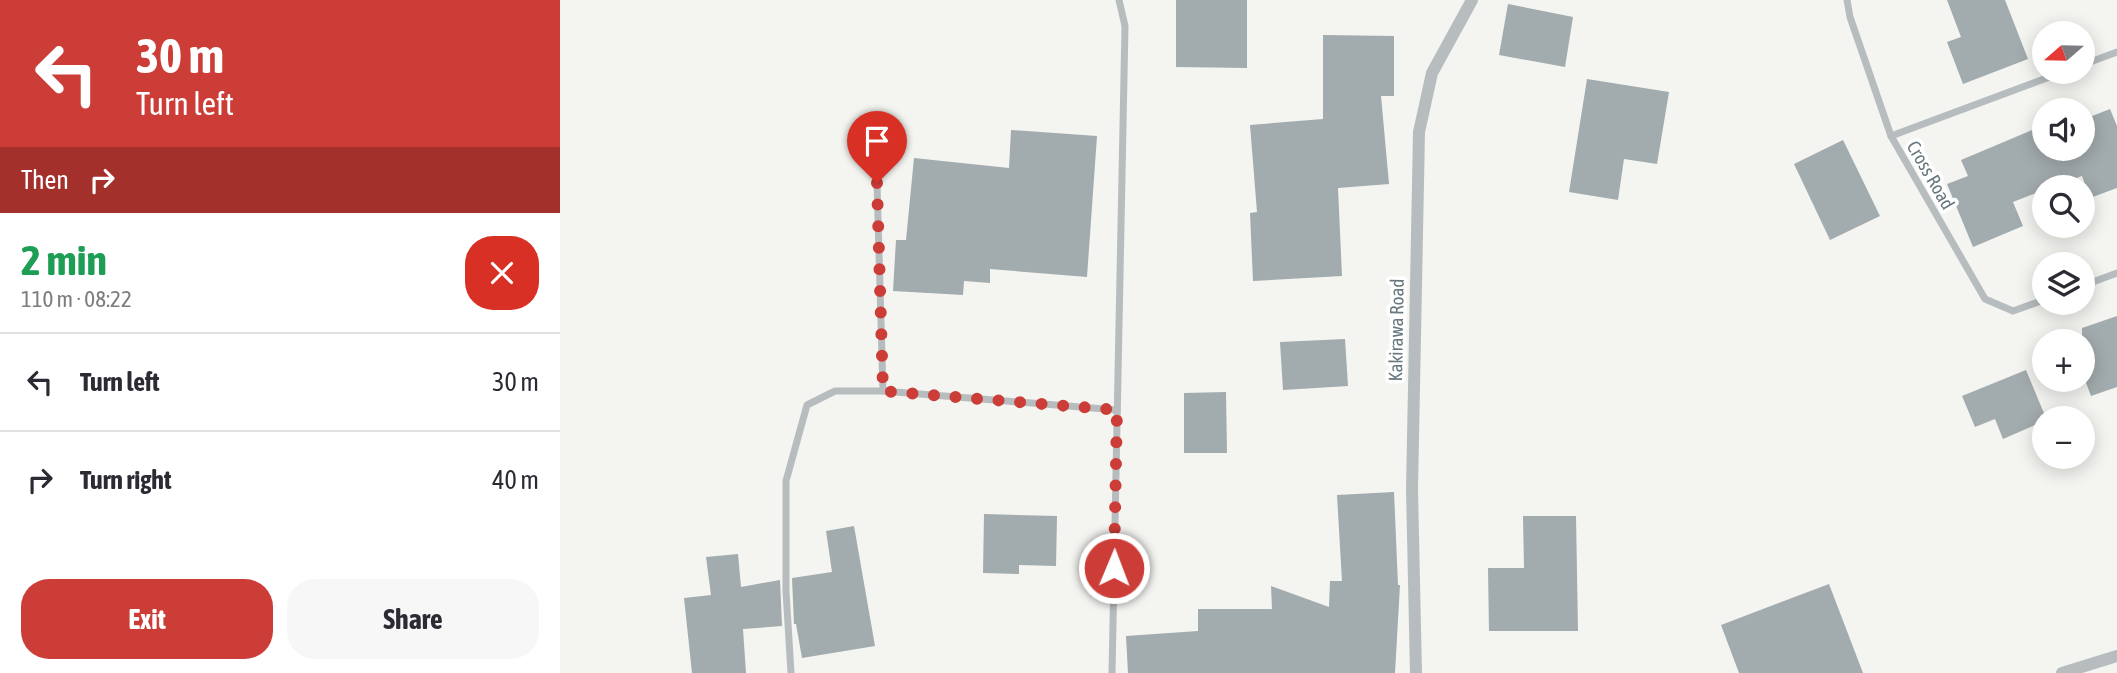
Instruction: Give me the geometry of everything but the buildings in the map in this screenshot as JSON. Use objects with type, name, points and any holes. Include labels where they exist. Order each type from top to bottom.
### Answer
[{"type":"street","points":[[1112,673],[1125,26],[1119,0]]},
{"type":"street","name":"Kakirawa Road","points":[[1416,673],[1412,489],[1419,132],[1432,73],[1472,0]]},
{"type":"street","name":"Cross Road","points":[[1847,0],[1850,17],[1891,136],[1985,299],[2013,312],[2032,305]]},
{"type":"street","points":[[2095,60],[2117,52]]},
{"type":"street","points":[[1891,136],[2032,84]]},
{"type":"street","points":[[877,183],[883,391]]},
{"type":"street","points":[[2095,281],[2117,273]]},
{"type":"street","points":[[791,673],[786,591],[786,481],[807,405],[835,391],[883,391],[1117,410]]},
{"type":"street","points":[[2062,673],[2117,656]]},
{"type":"route","points":[[877,183],[883,391],[1117,410],[1114,568]]}]
